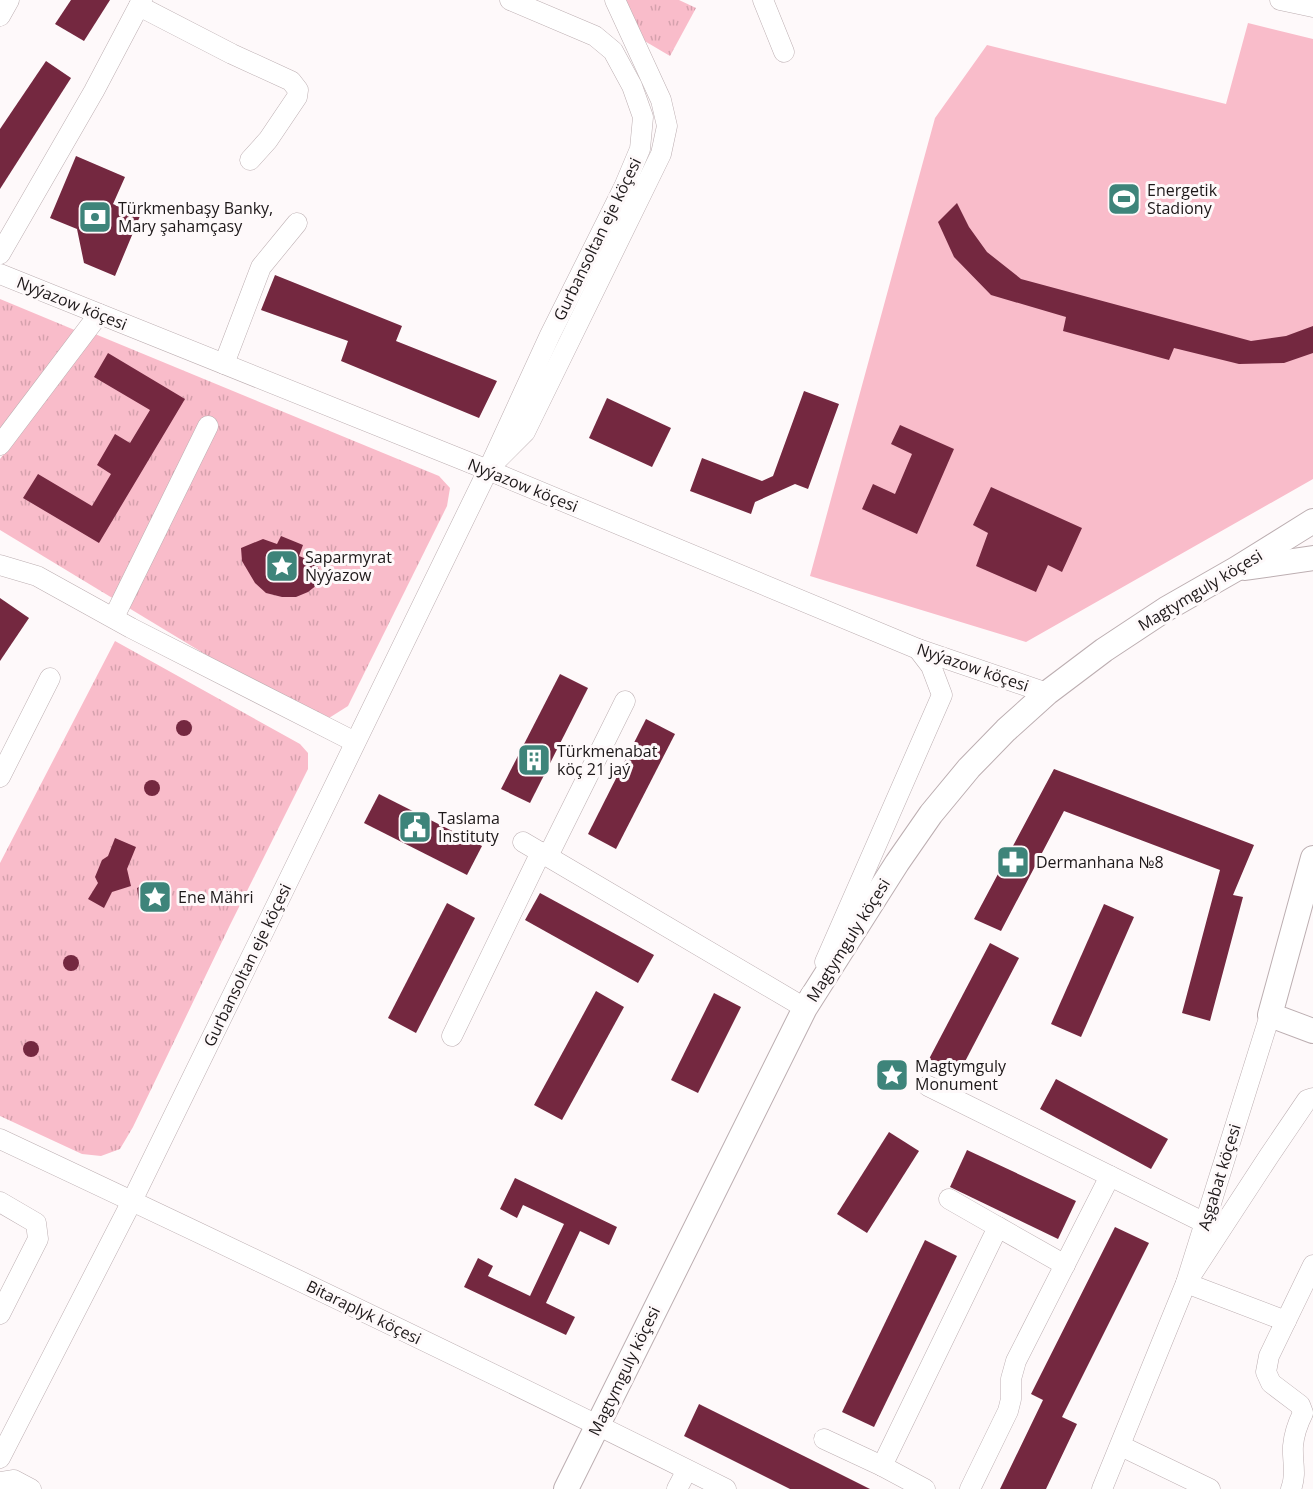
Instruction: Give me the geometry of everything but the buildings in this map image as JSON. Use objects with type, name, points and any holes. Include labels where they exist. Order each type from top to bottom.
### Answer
[{"type":"main road","name":"Magtymguly köçesi","points":[[566,1489],[805,1008],[897,863],[931,814],[969,768],[1047,693],[1104,650],[1157,615],[1308,526]]},
{"type":"main road","points":[[1236,569],[1313,558]]},
{"type":"main road","name":"Aşgabat köçesi","points":[[1270,1015],[1313,858]]},
{"type":"main road","points":[[1270,1015],[1313,1031]]},
{"type":"street","points":[[0,16],[9,0]]},
{"type":"street","name":"Gurbansoltan eje köçesi","points":[[0,1458],[6,1429],[132,1201],[488,470],[550,335],[624,187],[640,149],[643,117],[632,86],[613,51],[596,36],[541,6],[510,0]]},
{"type":"street","name":"Gurbansoltan eje köçesi","points":[[488,470],[525,432],[661,154],[667,126],[661,100],[615,0]]},
{"type":"street","points":[[764,0],[784,52]]},
{"type":"street","points":[[1280,0],[1313,7]]},
{"type":"street","points":[[0,254],[94,91],[141,3],[232,54],[291,81],[298,90],[297,97],[268,140],[250,160]]},
{"type":"street","points":[[224,364],[261,267],[297,223]]},
{"type":"street","name":"Nyýazow köçesi","points":[[0,274],[488,470],[918,649],[1047,693]]},
{"type":"street","points":[[0,445],[99,314]]},
{"type":"street","points":[[114,618],[208,426]]},
{"type":"street","points":[[0,565],[38,576],[131,628],[355,742]]},
{"type":"street","points":[[523,842],[805,1008],[942,695],[931,666],[918,649]]},
{"type":"street","points":[[0,777],[50,678]]},
{"type":"street","points":[[452,1036],[625,701]]},
{"type":"street","name":"Aşgabat köçesi","points":[[1102,1489],[1186,1283],[1270,1015]]},
{"type":"street","points":[[928,1086],[1205,1223]]},
{"type":"street","points":[[1286,1321],[1186,1283],[1269,1156],[1307,1101],[1313,1098]]},
{"type":"street","name":"Bitaraplyk köçesi","points":[[0,1139],[597,1424],[726,1489]]},
{"type":"street","points":[[970,1489],[1008,1411],[1011,1399],[1011,1379],[1016,1361],[1110,1176]]},
{"type":"street","points":[[949,1199],[1065,1265]]},
{"type":"street","points":[[0,1202],[36,1223],[38,1239],[0,1314]]},
{"type":"street","points":[[882,1466],[998,1227]]},
{"type":"street","points":[[1291,1489],[1294,1481],[1293,1446],[1297,1426],[1303,1413],[1300,1405],[1271,1383],[1266,1372],[1269,1356],[1313,1265]]},
{"type":"street","points":[[824,1439],[925,1489]]},
{"type":"street","points":[[1121,1446],[1210,1489]]},
{"type":"street","points":[[677,1489],[687,1470]]},
{"type":"street","points":[[0,1482],[14,1480],[31,1489]]},
{"type":"green space","points":[[615,0],[679,0],[696,8],[670,56],[631,33]]},
{"type":"green space","points":[[1248,23],[1313,39],[1313,479],[1026,642],[810,576],[935,118],[987,45],[1226,104]]},
{"type":"green space","points":[[0,299],[77,331],[0,434]]},
{"type":"green space","points":[[95,334],[439,476],[450,488],[447,506],[348,706],[329,718],[314,720],[0,530],[0,459]]},
{"type":"green space","points":[[115,641],[300,744],[308,753],[308,769],[133,1127],[120,1149],[101,1156],[82,1154],[0,1116],[0,863]]},
{"type":"place","name":"Energetik Stadiony","points":[[1124,199]]},
{"type":"place","name":"Türkmenbaşy Banky, Mary şahamçasy","points":[[95,217]]},
{"type":"place","name":"Saparmyrat Nyýazow","points":[[282,566]]},
{"type":"place","name":"Türkmenabat köç 21 jaý","points":[[534,760]]},
{"type":"place","name":"Taslama Instituty","points":[[415,827]]},
{"type":"place","name":"Dermanhana №8","points":[[1013,862]]},
{"type":"place","name":"Ene Mähri","points":[[155,897]]},
{"type":"place","name":"Magtymguly Monument","points":[[892,1075]]}]
